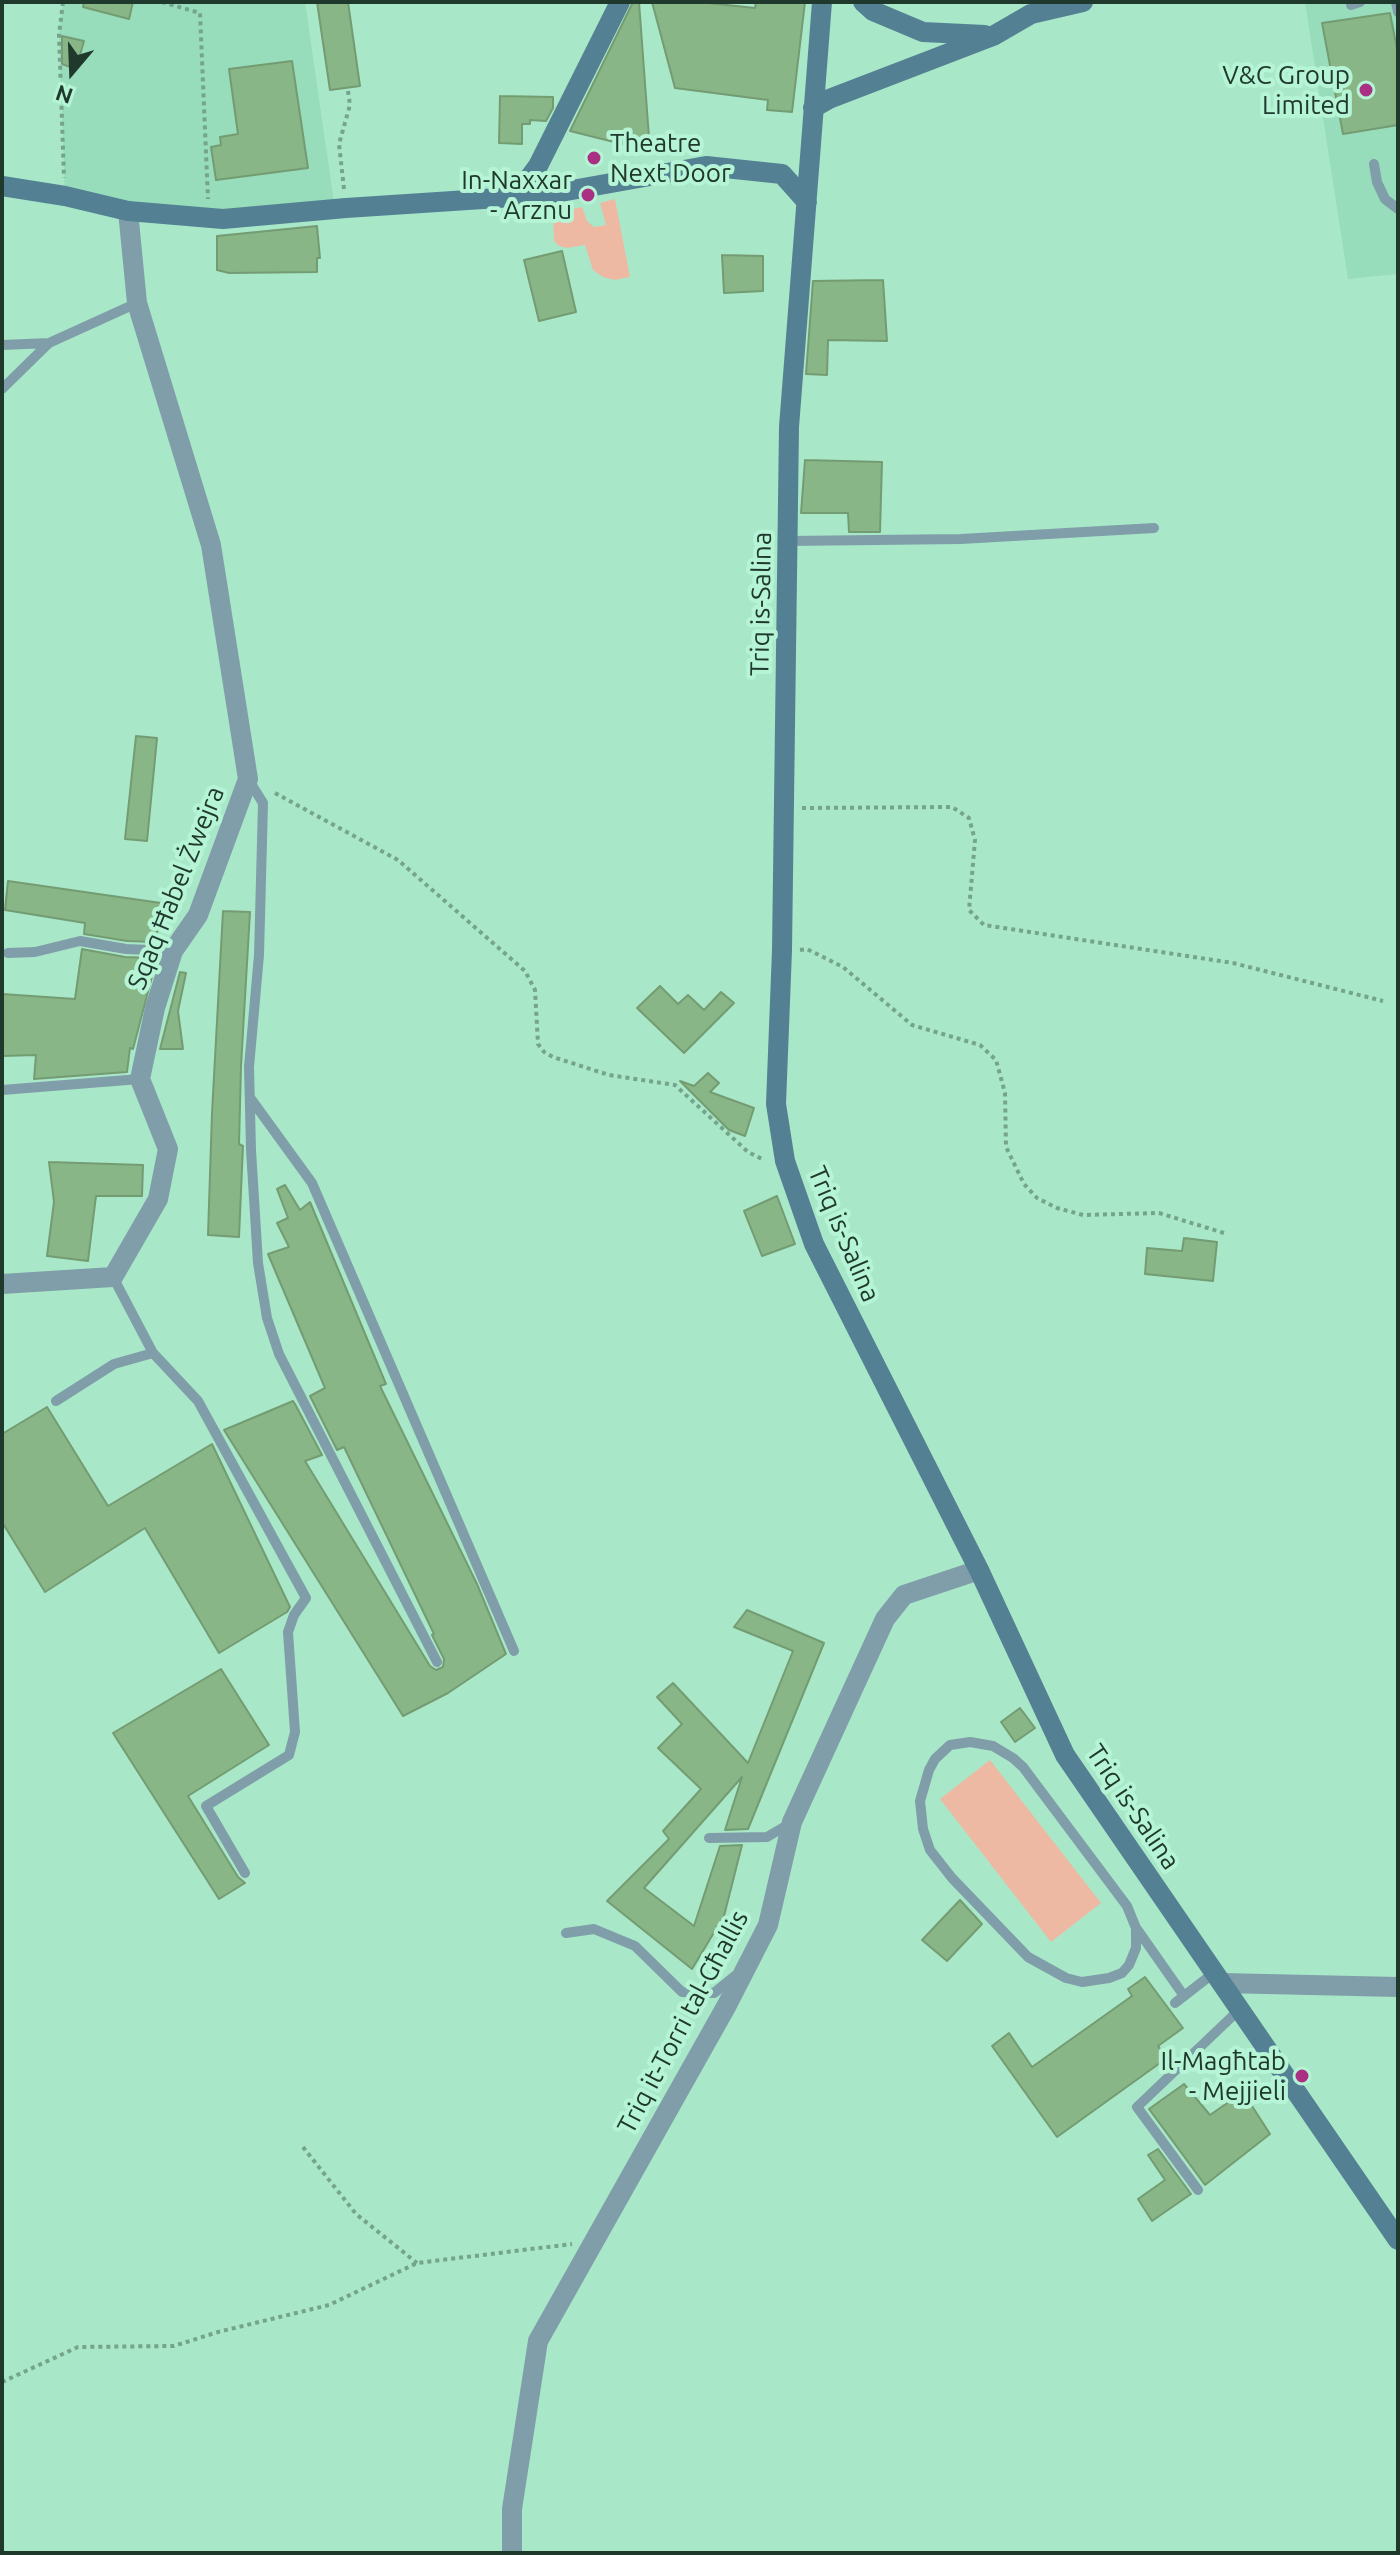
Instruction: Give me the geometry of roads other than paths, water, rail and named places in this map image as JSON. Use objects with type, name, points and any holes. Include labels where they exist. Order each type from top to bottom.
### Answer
[{"type":"main road","points":[[505,197],[524,185],[538,166],[620,2]]},
{"type":"main road","name":"Triq is-Salina","points":[[822,2],[789,427],[782,950],[776,1104],[785,1161],[814,1244],[979,1570],[1065,1755],[1398,2240]]},
{"type":"main road","points":[[863,2],[873,11],[923,32],[993,36]]},
{"type":"main road","points":[[813,108],[829,99],[993,36],[1031,14],[1083,2]]},
{"type":"main road","points":[[782,174],[811,147]]},
{"type":"main road","points":[[2,186],[65,196],[128,211],[223,219],[544,195],[706,166],[782,174],[807,202]]},
{"type":"street","name":"Sqaq Ħabel Żwejra","points":[[128,211],[137,303],[211,545],[248,779],[198,915],[173,951],[155,1008],[140,1079]]},
{"type":"street","points":[[2,1284],[113,1277],[158,1199],[168,1149],[140,1079]]},
{"type":"street","name":"Triq it-Torri tal-Għallis","points":[[512,2553],[512,2509],[538,2341],[768,1925],[792,1822],[885,1619],[904,1595],[979,1570]]},
{"type":"street","points":[[1218,1977],[1398,1987]]},
{"type":"lane","points":[[1396,2],[1398,12]]},
{"type":"lane","points":[[1374,164],[1377,182],[1385,199],[1398,209]]},
{"type":"lane","points":[[2,389],[49,343],[137,303]]},
{"type":"lane","points":[[2,345],[49,343]]},
{"type":"lane","points":[[788,541],[961,539],[1154,528]]},
{"type":"lane","points":[[248,779],[263,803],[259,955],[249,1067],[258,1263],[267,1318],[279,1354],[437,1662]]},
{"type":"lane","points":[[8,953],[35,952],[80,941],[126,949],[173,951]]},
{"type":"lane","points":[[2,1090],[140,1079]]},
{"type":"lane","points":[[250,1098],[312,1183],[514,1651]]},
{"type":"lane","points":[[113,1277],[153,1353],[198,1401],[306,1598],[294,1615],[288,1632],[295,1732],[289,1755],[206,1806],[245,1873]]},
{"type":"lane","points":[[56,1401],[114,1364],[153,1353]]},
{"type":"lane","points":[[1136,1928],[1136,1948],[1129,1965],[1122,1973],[1109,1978],[1082,1982],[1066,1978],[1028,1957],[952,1878],[930,1850],[923,1829],[920,1801],[935,1759],[950,1745],[970,1742],[993,1746],[1013,1758],[1127,1906],[1136,1928],[1179,2000],[1218,1977]]},
{"type":"lane","points":[[709,1838],[767,1837],[792,1822]]},
{"type":"lane","points":[[566,1933],[594,1929],[635,1946],[682,1992],[714,1993],[746,1967]]},
{"type":"lane","points":[[1198,2190],[1137,2107],[1240,2009]]},
{"type":"place","name":"V&C Group Limited","points":[[1366,90]]},
{"type":"place","name":"Theatre Next Door","points":[[594,158]]},
{"type":"place","name":"In-Naxxar - Arznu","points":[[588,195]]},
{"type":"place","name":"Il-Magħtab - Mejjieli","points":[[1302,2076]]}]
